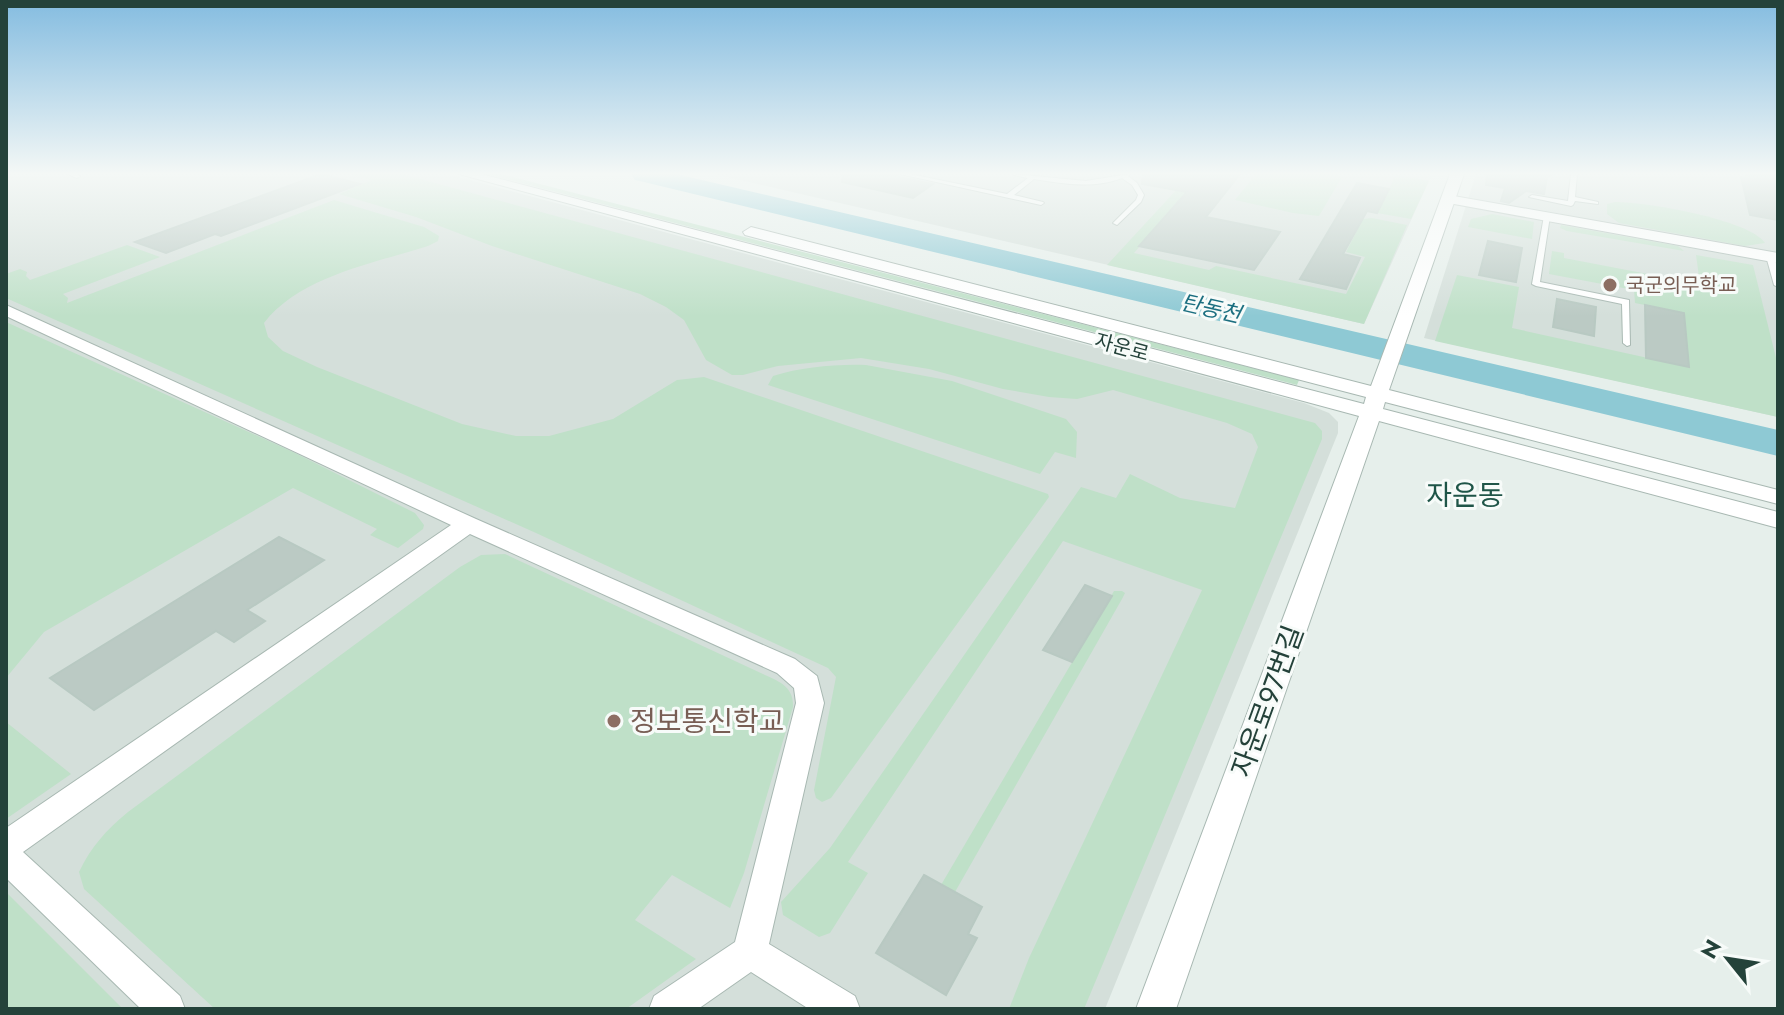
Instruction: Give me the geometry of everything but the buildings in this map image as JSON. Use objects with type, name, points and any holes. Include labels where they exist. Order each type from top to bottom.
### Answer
[{"type":"street","name":"자운로","points":[[663,221],[1379,393],[1778,520]]},
{"type":"street","name":"자운로","points":[[708,221],[1778,497]]},
{"type":"street","name":"자운로97번길","points":[[1156,1009],[1440,221]]},
{"type":"street","points":[[1577,221],[1774,257]]},
{"type":"street","points":[[6,310],[468,524],[755,650],[786,666],[807,683],[810,703],[750,952],[667,1009]]},
{"type":"street","points":[[6,846],[468,524]]},
{"type":"street","points":[[6,857],[167,1009]]},
{"type":"street","points":[[750,952],[842,1009]]},
{"type":"lane","points":[[1546,221],[1536,284],[1626,302],[1627,343]]},
{"type":"lane","points":[[1774,257],[1778,285]]},
{"type":"shaded area","name":"정보통신학교","points":[[6,221],[624,221],[1304,403],[1329,413],[1338,422],[1338,433],[1105,1009],[6,1009]]},
{"type":"shaded area","points":[[919,221],[1411,221],[1364,324]]},
{"type":"shaded area","name":"국군의무학교","points":[[1461,221],[1778,221],[1778,417],[1424,338]]},
{"type":"green space","points":[[279,221],[405,221],[424,227],[439,236],[438,241],[318,282],[279,307],[264,323],[268,337],[283,351],[317,367],[462,424],[516,436],[549,436],[613,419],[677,380],[704,377],[1048,494],[1049,497],[831,798],[822,802],[816,798],[814,790],[836,677],[828,668],[536,533],[6,298],[6,274],[20,269],[27,272],[30,280],[127,245],[160,257],[63,294],[68,298],[67,303]]},
{"type":"green space","points":[[427,221],[576,221],[1315,423],[1322,431],[1322,439],[1084,1009],[1009,1009],[1029,958],[1202,590],[1063,541],[848,862],[868,873],[830,933],[819,937],[783,915],[781,902],[830,848],[1081,487],[1116,498],[1130,474],[1180,498],[1235,508],[1258,447],[1252,434],[1227,423],[1113,390],[1077,399],[1049,397],[1003,389],[929,369],[861,358],[778,366],[732,375],[706,360],[684,320],[666,307],[640,294],[492,246]]},
{"type":"green space","points":[[669,221],[684,221],[1299,380],[1297,385]]},
{"type":"green space","points":[[1147,221],[1162,221],[1134,253],[1209,270],[1216,266],[1346,294],[1365,257],[1346,252],[1362,221],[1407,225],[1364,324],[1107,265]]},
{"type":"green space","points":[[1470,221],[1534,222],[1532,239],[1468,227]]},
{"type":"green space","points":[[1617,221],[1725,221],[1755,234],[1765,243],[1745,246]]},
{"type":"green space","points":[[1561,225],[1678,246],[1684,251],[1567,231],[1560,228]]},
{"type":"green space","points":[[1552,251],[1564,253],[1564,258],[1700,284],[1696,255],[1753,265],[1778,366],[1778,417],[1435,341],[1457,275],[1519,287],[1512,328],[1689,367],[1684,313],[1635,303],[1634,290],[1549,274]]},
{"type":"green space","points":[[6,322],[293,452],[415,513],[424,525],[423,529],[398,548],[370,535],[377,529],[293,488],[44,632],[6,678]]},
{"type":"green space","points":[[866,365],[952,381],[1066,419],[1077,432],[1076,458],[1055,452],[1040,474],[768,385],[773,376],[795,370]]},
{"type":"green space","points":[[505,554],[771,678],[789,690],[793,707],[744,873],[730,908],[672,875],[635,920],[696,959],[626,1009],[215,1009],[84,889],[79,872],[89,855],[106,832],[128,812],[460,567],[481,555]]},
{"type":"green space","points":[[1114,591],[1125,593],[955,892],[941,885]]},
{"type":"green space","points":[[6,722],[71,774],[6,819]]},
{"type":"green space","points":[[6,892],[123,1009],[6,1009]]},
{"type":"waterway","name":"탄동천","points":[[844,221],[1778,443]]},
{"type":"place","name":"국군의무학교","points":[[1610,285]]},
{"type":"place","name":"정보통신학교","points":[[614,721]]},
{"type":"district","name":"자운동","points":[[1465,495]]}]
